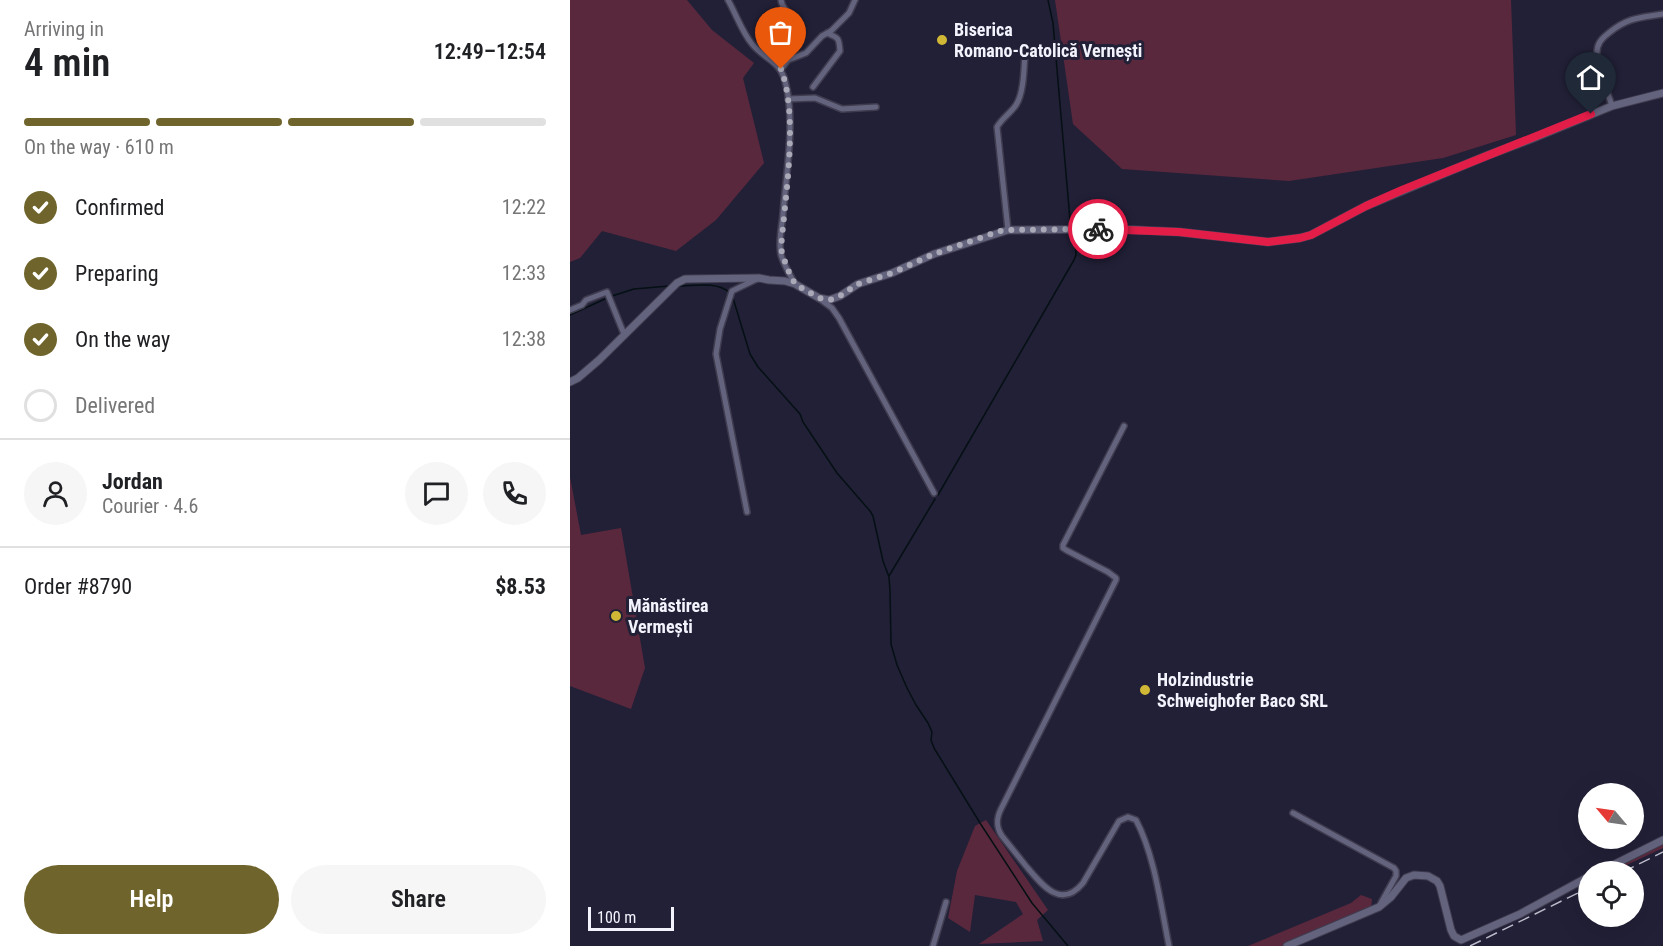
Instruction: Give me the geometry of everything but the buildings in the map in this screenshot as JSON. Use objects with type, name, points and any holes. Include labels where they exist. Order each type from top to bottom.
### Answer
[{"type":"street","points":[[728,0],[751,44],[781,69],[785,81],[788,99],[788,167],[781,249],[795,284]]},
{"type":"street","points":[[780,0],[784,9],[790,14],[788,60]]},
{"type":"street","points":[[781,69],[788,60],[806,53],[849,13],[855,0]]},
{"type":"street","points":[[1612,106],[1597,56],[1598,45],[1621,23],[1663,14]]},
{"type":"street","points":[[813,87],[840,51],[839,40],[827,33]]},
{"type":"street","points":[[1008,230],[997,127],[1018,104],[1025,53]]},
{"type":"street","points":[[819,298],[830,300],[858,284],[892,273],[934,254],[1008,230],[1116,229],[1179,232],[1268,242],[1300,238],[1311,235],[1402,190],[1485,156],[1531,140],[1612,106],[1663,93]]},
{"type":"street","points":[[788,99],[815,98],[842,109],[876,107]]},
{"type":"street","points":[[747,512],[716,354],[720,329],[732,291],[759,278]]},
{"type":"street","points":[[570,381],[578,378],[599,360],[677,283],[685,279],[759,278],[795,284],[819,298],[839,318],[934,493]]},
{"type":"street","points":[[570,310],[606,292],[624,334]]},
{"type":"street","points":[[1124,426],[1063,544],[1063,548],[1108,572],[1116,580],[1001,809],[997,824],[1002,836],[1042,885],[1053,893],[1066,895],[1083,884],[1119,820],[1128,817],[1136,820],[1151,860],[1169,946]]},
{"type":"street","points":[[1293,813],[1394,868],[1396,876],[1379,907]]},
{"type":"street","points":[[1621,861],[1663,840]]},
{"type":"street","points":[[1287,946],[1379,907],[1391,897],[1406,878],[1414,875],[1428,876],[1439,884],[1451,930],[1454,936],[1461,940],[1520,914],[1578,882]]},
{"type":"street","points":[[933,946],[946,902]]},
{"type":"shaded area","points":[[570,0],[687,0],[712,30],[754,63],[743,78],[764,163],[716,220],[676,251],[602,231],[580,258],[570,262]]},
{"type":"shaded area","points":[[1055,0],[1511,0],[1516,135],[1443,158],[1289,181],[1122,169],[1073,124]]},
{"type":"shaded area","points":[[570,477],[581,535],[621,528],[645,668],[631,709],[570,686]]},
{"type":"shaded area","points":[[986,820],[1048,910],[1037,920],[1043,941],[979,944],[1023,914],[1016,902],[975,895],[970,932],[948,918],[957,871],[975,826]]},
{"type":"shaded area","points":[[1663,836],[1663,848],[1635,861],[1613,861],[1637,849],[1644,849],[1644,846]]},
{"type":"shaded area","points":[[1361,895],[1372,899],[1373,914],[1297,946],[1248,946],[1351,903]]},
{"type":"waterway","points":[[1048,0],[1053,23],[1070,220],[1073,225]]},
{"type":"waterway","points":[[938,495],[1074,260],[1076,255],[1075,232]]},
{"type":"waterway","points":[[678,286],[711,285],[729,292]]},
{"type":"waterway","points":[[612,296],[634,289],[669,286]]},
{"type":"waterway","points":[[570,315],[607,298]]},
{"type":"waterway","points":[[733,298],[750,354],[758,367],[800,414],[837,473],[873,516],[889,577],[891,644],[907,688],[932,732],[931,740],[934,748],[1032,903],[1068,946]]},
{"type":"waterway","points":[[889,576],[935,499]]},
{"type":"railway","points":[[1644,862],[1663,852]]},
{"type":"railway","points":[[1470,946],[1578,893]]},
{"type":"way so far","points":[[781,69],[788,95],[789,120],[788,167],[781,249],[795,284],[819,298],[830,300],[858,284],[1000,231],[1098,229]]},
{"type":"place","name":"Biserica Romano-Catolică Vernești","points":[[942,40]]},
{"type":"place","name":"Mănăstirea Vermești","points":[[616,616]]},
{"type":"place","name":"Holzindustrie Schweighofer Baco SRL","points":[[1145,690]]},
{"type":"route","points":[[1098,229],[1179,232],[1268,242],[1300,238],[1311,235],[1402,190],[1591,114]]}]
